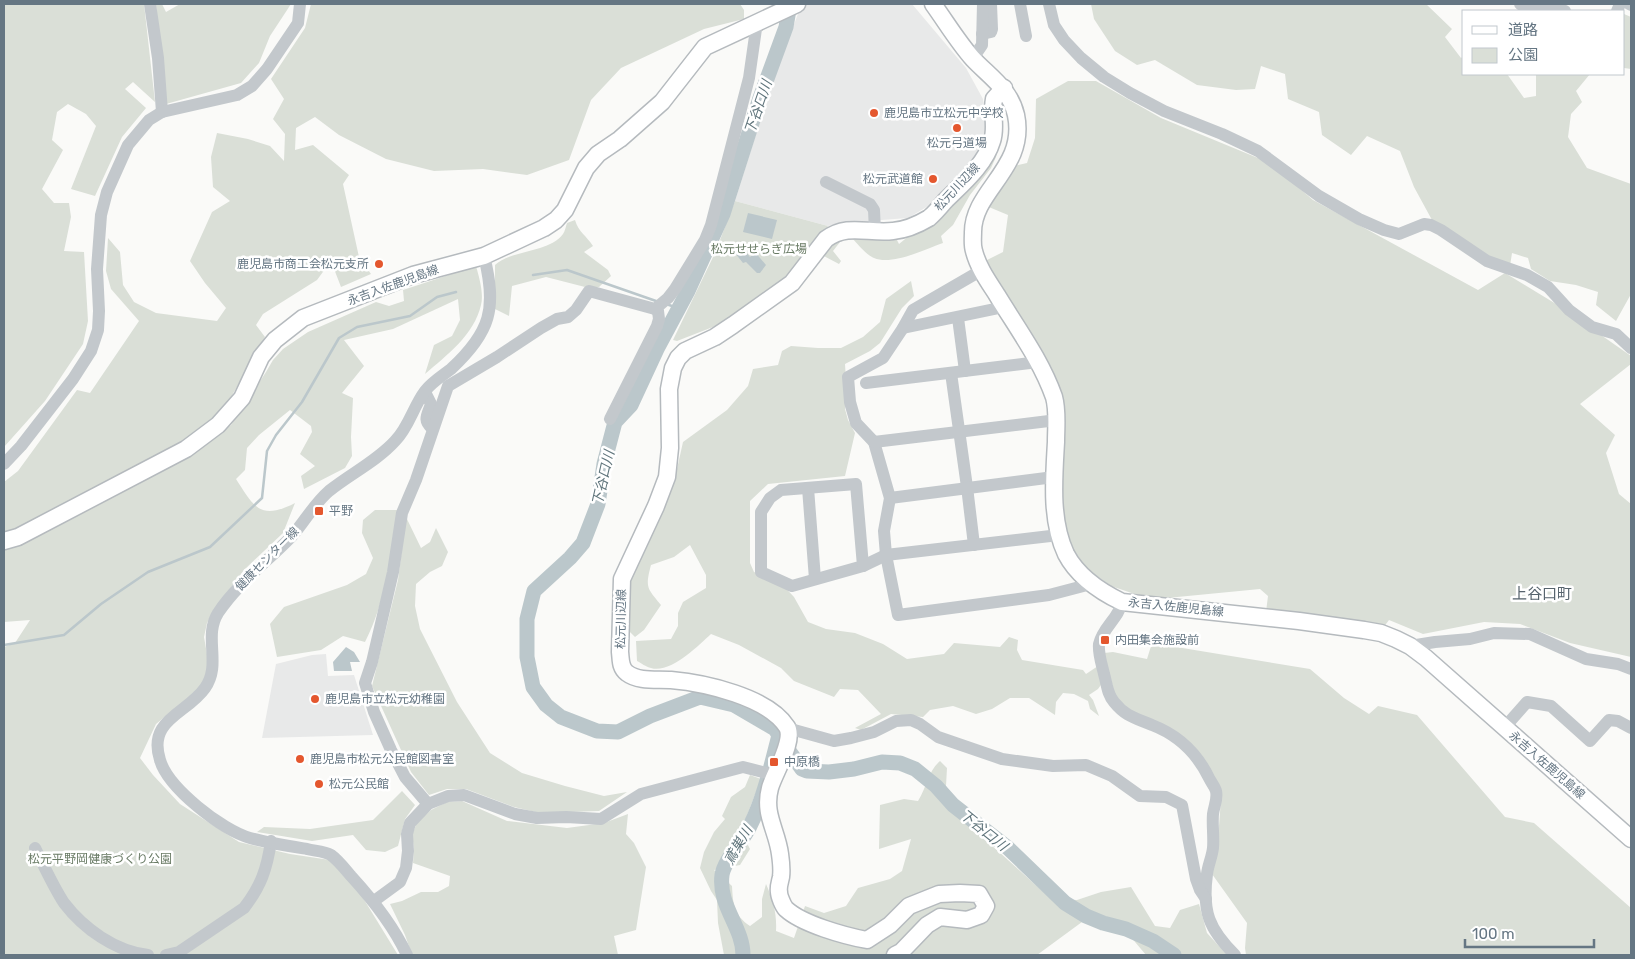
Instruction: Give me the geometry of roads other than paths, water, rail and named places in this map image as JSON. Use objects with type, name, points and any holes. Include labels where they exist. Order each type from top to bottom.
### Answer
[{"type":"main road","name":"永吉入佐鹿児島線","points":[[4,541],[18,537],[186,449],[218,425],[242,398],[261,357],[275,340],[303,318],[413,275],[484,256],[544,228],[556,220],[566,210],[586,168],[598,154],[620,139],[662,102],[704,47],[797,4]]},
{"type":"main road","name":"永吉入佐鹿児島線","points":[[933,4],[973,58],[1004,88],[1012,102],[1016,116],[1015,146],[1009,163],[981,204],[973,229],[973,250],[982,270],[1038,362],[1055,400],[1054,477],[1056,520],[1066,554],[1077,571],[1091,584],[1122,602],[1364,630],[1381,634],[1410,646],[1631,839]]},
{"type":"main road","name":"松元川辺線","points":[[789,731],[770,710],[757,701],[705,685],[672,680],[640,679],[627,673],[621,664],[622,579],[656,506],[667,477],[670,448],[669,390],[673,368],[678,358],[685,352],[715,337],[792,283],[826,239],[833,234],[856,229],[893,231],[908,228],[929,217],[979,166],[991,144],[994,134],[994,99],[1004,88]]},
{"type":"main road","points":[[789,731],[784,754],[769,774],[768,811],[780,853],[781,874],[778,893],[785,908],[804,920],[848,936],[867,940],[890,925],[909,906],[939,894],[980,894],[986,906],[981,916],[967,920],[940,917],[927,925],[901,952],[895,955]]},
{"type":"street","points":[[150,4],[158,58],[162,112]]},
{"type":"street","points":[[4,464],[21,446],[73,380],[91,351],[98,330],[97,269],[101,215],[107,192],[128,145],[149,120],[162,112],[237,96],[252,86],[267,69],[298,24],[300,4]]},
{"type":"street","points":[[973,58],[982,45],[982,4]]},
{"type":"street","points":[[982,34],[992,30],[991,4]]},
{"type":"street","points":[[1020,4],[1026,36]]},
{"type":"street","points":[[1049,4],[1054,25],[1064,40],[1081,58],[1104,77],[1130,93],[1164,112],[1222,134],[1258,151],[1319,196],[1359,219],[1384,230],[1399,234],[1424,224],[1441,230],[1487,261],[1527,276],[1548,288],[1569,310],[1592,327],[1616,334],[1631,348]]},
{"type":"street","points":[[1520,4],[1524,7],[1553,6],[1562,10]]},
{"type":"street","points":[[655,309],[675,290],[705,240],[711,225],[749,78],[759,21]]},
{"type":"street","points":[[826,182],[870,204],[874,210],[875,231]]},
{"type":"street","name":"健康センター線","points":[[407,955],[389,922],[374,901],[331,855],[249,838],[231,830],[212,818],[183,793],[166,773],[160,761],[158,738],[161,728],[205,689],[213,665],[210,638],[213,623],[247,577],[293,534],[316,503],[395,441],[405,428],[425,392],[472,347],[482,332],[491,304],[484,256]]},
{"type":"street","points":[[982,270],[913,310],[904,328],[883,358],[848,377],[850,402],[856,423],[874,442],[890,498],[884,531],[886,555],[898,615],[1049,595],[1091,584]]},
{"type":"street","points":[[428,804],[405,777],[391,750],[374,712],[365,682],[372,662],[394,572],[402,513],[416,480],[432,428],[448,386],[541,328],[557,319],[568,317],[576,310],[589,292],[655,309],[659,315],[657,326],[610,419]]},
{"type":"street","points":[[904,328],[1004,307]]},
{"type":"street","points":[[958,318],[964,371]]},
{"type":"street","points":[[866,383],[1038,362]]},
{"type":"street","points":[[951,373],[968,487],[974,545]]},
{"type":"street","points":[[425,392],[431,404],[426,419],[432,428]]},
{"type":"street","points":[[874,442],[1056,420]]},
{"type":"street","points":[[890,498],[1054,477]]},
{"type":"street","points":[[863,566],[856,484],[781,490],[770,498],[761,512],[761,572],[792,586],[863,566],[886,555],[1059,535]]},
{"type":"street","points":[[808,488],[815,579]]},
{"type":"street","points":[[1122,602],[1121,608],[1104,631],[1099,646],[1106,686],[1113,702],[1132,718],[1153,725],[1181,741],[1204,768],[1216,791],[1213,814],[1213,848],[1207,873],[1206,899],[1211,925],[1221,942],[1235,955]]},
{"type":"street","points":[[1410,646],[1470,639],[1494,633],[1530,634],[1586,659],[1618,664],[1631,669]]},
{"type":"street","points":[[1504,728],[1526,702],[1551,706],[1590,741],[1609,720],[1618,721],[1631,728]]},
{"type":"street","points":[[789,731],[834,740],[852,738],[874,732],[896,721],[911,720],[938,737],[1002,759],[1053,766],[1086,765],[1112,776],[1140,796],[1166,797],[1182,805],[1196,879],[1206,899]]},
{"type":"street","points":[[374,901],[400,882],[406,868],[407,834],[410,823],[428,804],[448,796],[464,795],[515,814],[530,817],[601,819],[641,794],[743,767],[769,774]]},
{"type":"street","points":[[166,955],[179,952],[244,908],[252,898],[263,877],[271,842]]},
{"type":"street","points":[[35,848],[63,901],[79,920],[118,947],[148,955]]},
{"type":"waterway","name":"下谷口川","points":[[743,955],[739,935],[724,897],[722,875],[726,863],[747,832],[755,815],[767,782],[779,735],[775,729],[734,705],[700,697],[650,716],[618,732],[597,731],[561,717],[546,705],[533,687],[527,657],[527,619],[534,591],[570,558],[583,543],[598,504],[604,464],[615,422],[631,405],[657,349],[688,291],[723,214],[760,98],[786,27],[790,4]]},
{"type":"waterway","points":[[533,275],[567,270],[656,301]]},
{"type":"waterway","points":[[4,645],[64,635],[101,604],[148,572],[210,547],[262,498],[267,451],[276,435],[302,402],[339,338],[357,327],[410,316],[437,297],[456,292]]},
{"type":"waterway","points":[[666,304],[678,308]]},
{"type":"waterway","name":"下谷口川","points":[[789,751],[802,769],[807,771],[829,772],[854,769],[882,762],[900,763],[915,769],[936,786],[953,805],[1008,848],[1065,903],[1086,916],[1126,929],[1153,941],[1174,955]]},
{"type":"place","name":"鹿児島市立松元中学校","points":[[874,113]]},
{"type":"place","name":"松元弓道場","points":[[957,128]]},
{"type":"place","name":"松元武道館","points":[[933,179]]},
{"type":"place","name":"鹿児島市商工会松元支所","points":[[379,264]]},
{"type":"place","name":"平野","points":[[319,511]]},
{"type":"place","name":"内田集会施設前","points":[[1105,640]]},
{"type":"place","name":"鹿児島市立松元幼稚園","points":[[315,699]]},
{"type":"place","name":"鹿児島市松元公民館図書室","points":[[300,759]]},
{"type":"place","name":"中原橋","points":[[774,762]]},
{"type":"place","name":"松元公民館","points":[[319,784]]},
{"type":"district","name":"上谷口町","points":[[1542,594]]},
{"type":"park label","name":"松元せせらぎ広場","points":[[759,249]]},
{"type":"park label","name":"松元平野岡健康づくり公園","points":[[100,859]]},
{"type":"water label","name":"鳶巣川","points":[[738,845]]}]
